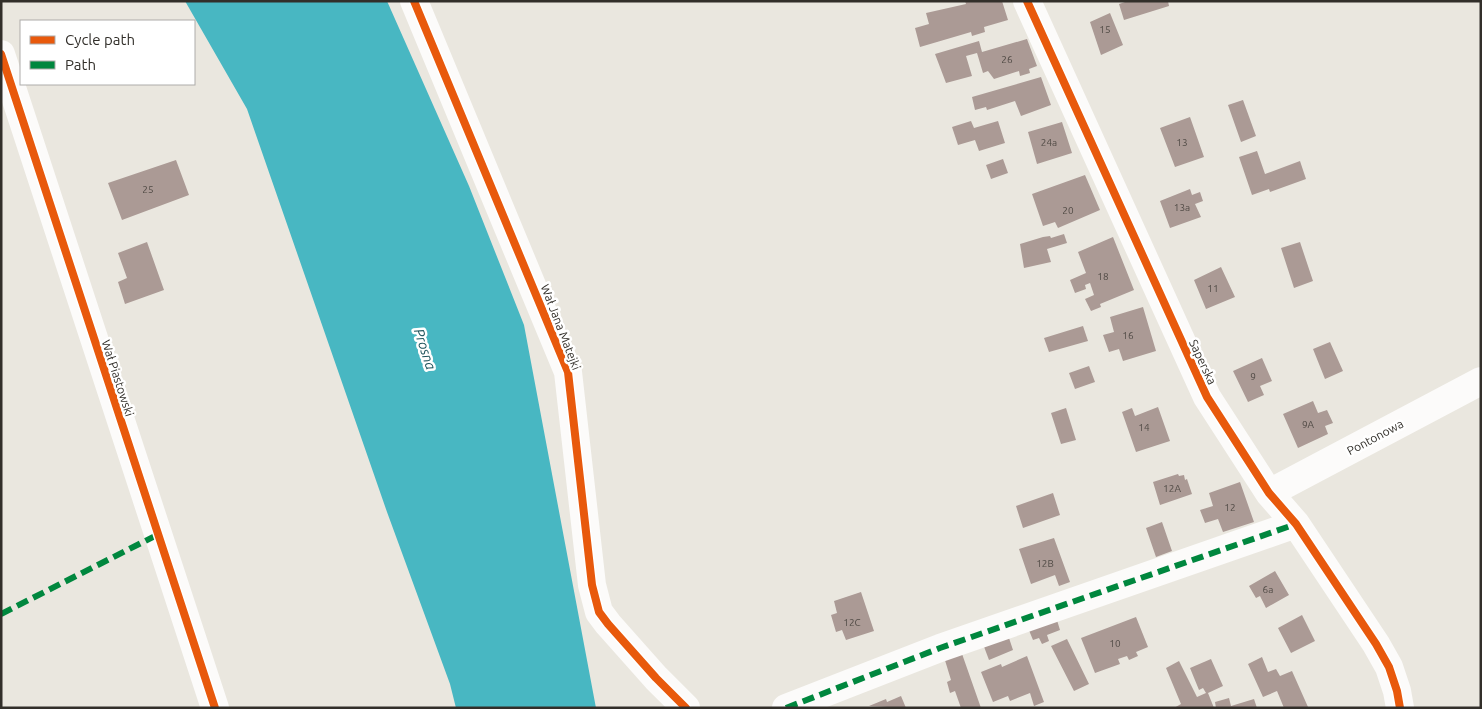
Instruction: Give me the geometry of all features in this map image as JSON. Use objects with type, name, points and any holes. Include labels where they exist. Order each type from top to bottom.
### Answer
[{"type":"street","name":"Wał Jana Matejki","points":[[414,1],[568,372],[592,585],[597,606],[608,624],[626,645],[686,708]]},
{"type":"street","name":"Saperska","points":[[1027,1],[1207,397],[1269,493],[1296,524],[1389,667],[1398,691],[1400,708]]},
{"type":"street","name":"Wał Piastowski","points":[[1,54],[215,708]]},
{"type":"street","name":"Pontonowa","points":[[1269,493],[1481,381]]},
{"type":"street","points":[[786,708],[940,648],[1296,524]]},
{"type":"water","name":"Prosna","points":[[185,1],[387,1],[469,186],[524,325],[596,708],[456,708],[450,684],[387,512],[247,109]]},
{"type":"building","points":[[965,1],[1002,1],[1008,20],[984,27],[985,32],[972,36],[971,32],[920,47],[915,28],[929,24],[926,13],[966,4]]},
{"type":"building","points":[[1128,1],[1168,1],[1169,6],[1124,20],[1119,4]]},
{"type":"building","points":[[1110,13],[1123,45],[1101,55],[1090,22]]},
{"type":"building","points":[[1027,39],[1037,66],[1029,69],[1030,73],[1020,76],[1019,71],[994,79],[988,71],[983,73],[977,53],[966,56],[972,76],[946,83],[935,54],[979,41],[982,52]]},
{"type":"building","points":[[1041,77],[1051,105],[1021,116],[1015,101],[987,110],[986,107],[975,110],[972,97]]},
{"type":"building","points":[[1243,100],[1256,136],[1241,142],[1228,105]]},
{"type":"building","points":[[1190,117],[1204,157],[1175,167],[1160,128]]},
{"type":"building","points":[[971,121],[974,128],[998,121],[1005,143],[979,151],[975,140],[958,145],[952,127]]},
{"type":"building","points":[[1062,122],[1072,153],[1037,164],[1028,132]]},
{"type":"building","points":[[1257,151],[1265,174],[1300,161],[1306,179],[1270,192],[1269,189],[1252,195],[1239,157]]},
{"type":"building","points":[[1003,159],[1008,173],[991,179],[986,165]]},
{"type":"building","points":[[176,160],[189,195],[122,220],[108,183]]},
{"type":"building","points":[[1085,175],[1100,210],[1058,228],[1055,222],[1043,226],[1032,194]]},
{"type":"building","points":[[1190,189],[1192,195],[1200,192],[1203,201],[1195,204],[1201,217],[1170,228],[1160,201]]},
{"type":"building","points":[[1064,234],[1067,243],[1047,249],[1051,262],[1024,268],[1020,244],[1043,237],[1050,236],[1051,238]]},
{"type":"building","points":[[1113,237],[1134,290],[1100,304],[1101,307],[1091,311],[1085,299],[1094,295],[1090,283],[1085,285],[1086,289],[1075,293],[1070,280],[1086,273],[1078,252]]},
{"type":"building","points":[[147,242],[164,290],[125,304],[118,282],[127,278],[118,253]]},
{"type":"building","points":[[1300,242],[1313,281],[1294,288],[1281,248]]},
{"type":"building","points":[[1221,267],[1235,297],[1206,309],[1194,280]]},
{"type":"building","points":[[1143,307],[1156,351],[1123,361],[1119,349],[1109,352],[1103,335],[1114,332],[1110,317]]},
{"type":"building","points":[[1083,326],[1088,341],[1049,352],[1044,338]]},
{"type":"building","points":[[1330,342],[1343,371],[1325,379],[1313,349]]},
{"type":"building","points":[[1262,358],[1272,381],[1260,386],[1264,395],[1248,402],[1233,371]]},
{"type":"building","points":[[1089,366],[1095,382],[1075,389],[1069,373]]},
{"type":"building","points":[[1313,401],[1318,413],[1327,410],[1333,423],[1325,426],[1328,434],[1298,448],[1283,414]]},
{"type":"building","points":[[1158,407],[1170,441],[1136,452],[1122,412],[1132,408],[1135,416]]},
{"type":"building","points":[[1066,408],[1076,440],[1061,444],[1051,413]]},
{"type":"building","points":[[1178,474],[1179,476],[1184,475],[1185,480],[1187,479],[1192,494],[1160,505],[1153,482]]},
{"type":"building","points":[[1240,482],[1254,522],[1223,532],[1218,519],[1205,523],[1200,510],[1213,506],[1209,493]]},
{"type":"building","points":[[1053,493],[1060,515],[1023,528],[1016,506]]},
{"type":"building","points":[[1162,522],[1172,551],[1156,557],[1146,528]]},
{"type":"building","points":[[1054,538],[1070,582],[1059,586],[1055,575],[1031,584],[1019,549]]},
{"type":"building","points":[[1275,571],[1289,595],[1266,608],[1260,596],[1256,598],[1249,586]]},
{"type":"building","points":[[861,592],[874,631],[846,640],[842,630],[836,632],[831,615],[837,613],[834,601]]},
{"type":"building","points":[[1302,615],[1315,641],[1291,653],[1278,628]]},
{"type":"building","points":[[1056,617],[1060,630],[1047,635],[1049,641],[1042,644],[1039,638],[1033,640],[1028,628]]},
{"type":"building","points":[[1136,617],[1148,647],[1136,652],[1138,656],[1129,660],[1127,656],[1118,659],[1120,664],[1095,673],[1081,638]]},
{"type":"building","points":[[1008,635],[1013,650],[989,660],[983,644]]},
{"type":"building","points":[[1067,639],[1089,684],[1074,691],[1051,646]]},
{"type":"building","points":[[961,651],[981,708],[961,708],[955,691],[950,693],[947,682],[951,680],[944,657]]},
{"type":"building","points":[[1027,656],[1044,702],[1034,706],[1030,693],[1010,701],[1008,696],[993,702],[981,672],[1001,664],[1002,667]]},
{"type":"building","points":[[1262,657],[1268,672],[1276,669],[1280,676],[1292,671],[1308,707],[1284,708],[1277,691],[1263,697],[1248,664]]},
{"type":"building","points":[[1211,659],[1223,686],[1208,693],[1214,708],[1174,708],[1181,704],[1166,668],[1179,661],[1197,697],[1206,693],[1203,688],[1199,690],[1190,668]]},
{"type":"building","points":[[901,696],[906,708],[869,706],[886,699],[887,702]]},
{"type":"building","points":[[1229,698],[1231,706],[1254,699],[1257,708],[1216,708],[1215,702]]},
{"type":"marked path","points":[[786,708],[940,648],[1296,524]]},
{"type":"marked path","points":[[1,614],[157,535]]},
{"type":"cycle path","points":[[414,1],[568,372],[592,585],[599,612],[656,678],[686,708]]},
{"type":"cycle path","points":[[1027,1],[1207,397],[1269,493],[1296,524],[1376,644],[1389,667],[1397,691],[1400,708]]},
{"type":"cycle path","points":[[1,54],[215,708]]}]
